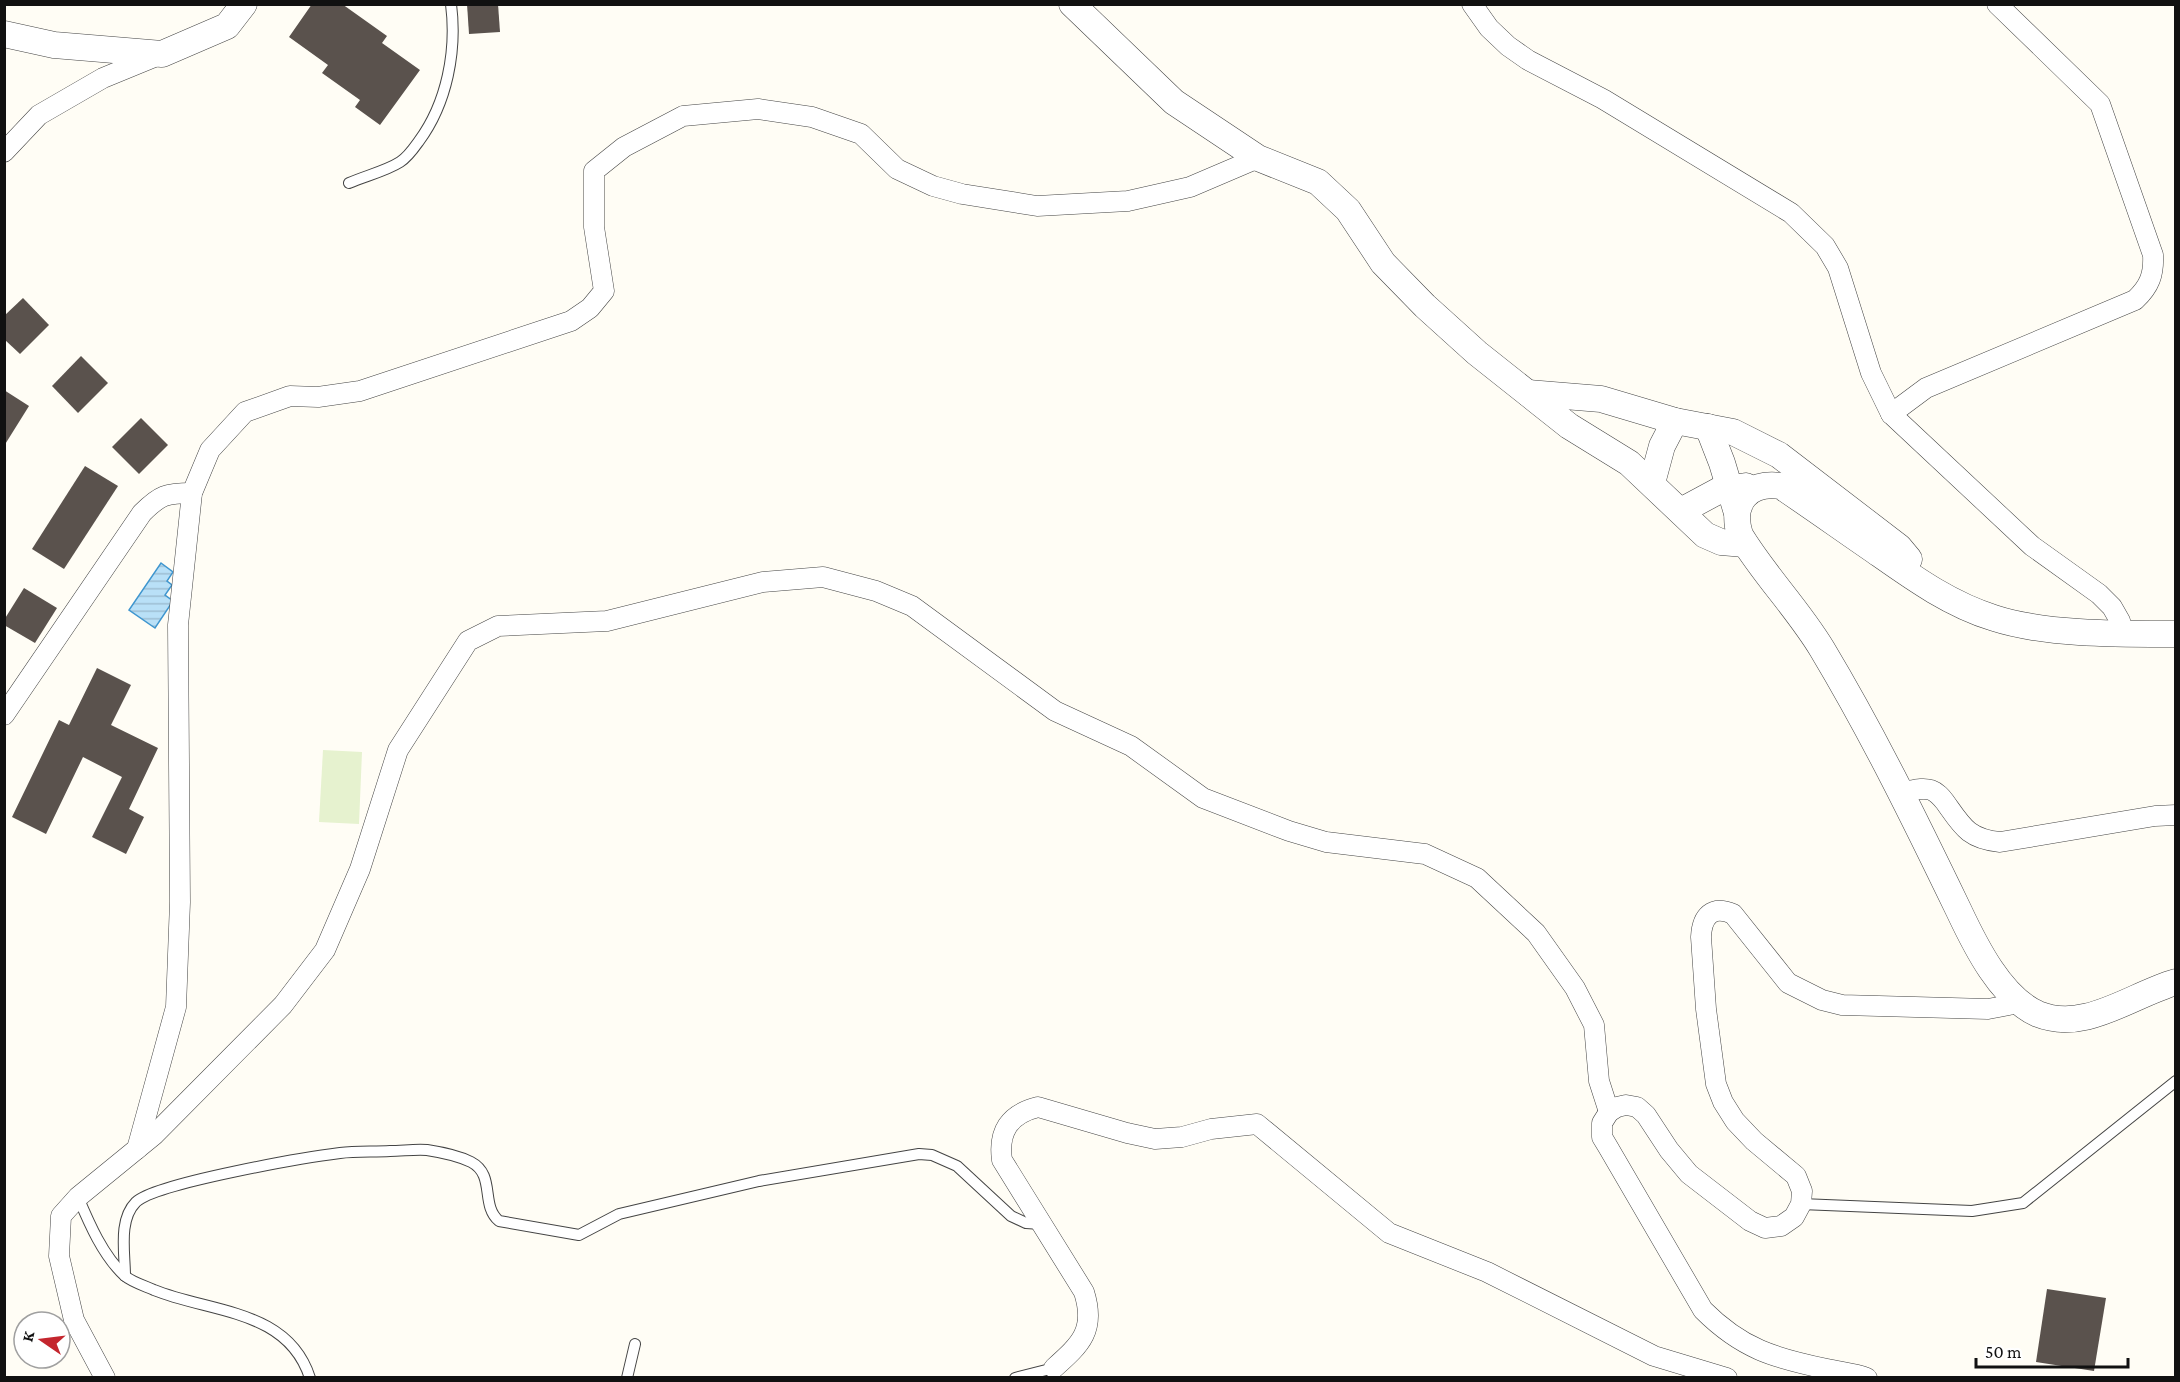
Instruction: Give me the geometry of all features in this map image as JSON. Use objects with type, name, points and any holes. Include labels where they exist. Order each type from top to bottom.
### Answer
[{"type":"street","points":[[4,152],[39,115],[103,78],[226,26],[244,4]]},
{"type":"street","points":[[1072,4],[1174,102],[1258,158],[1318,182],[1348,210],[1383,263],[1425,306],[1477,353],[1569,426],[1629,463],[1705,535],[1733,544],[1745,544]]},
{"type":"street","points":[[1472,4],[1489,28],[1508,46],[1528,60],[1603,99],[1791,213],[1810,230],[1838,268],[1871,373],[1891,414],[2032,546],[2099,594],[2112,607],[2124,634]]},
{"type":"street","points":[[1891,414],[1926,388],[2135,300],[2151,281],[2154,269],[2153,255],[2100,104],[1997,4]]},
{"type":"street","points":[[4,34],[54,45],[162,54]]},
{"type":"street","points":[[137,1149],[176,1007],[180,902],[178,625],[192,493],[210,450],[245,412],[290,396],[318,396],[360,391],[571,321],[590,308],[604,291],[594,227],[594,171],[624,147],[683,116],[758,109],[812,117],[861,134],[897,170],[933,186],[962,194],[1037,206],[1128,201],[1190,187],[1258,158]]},
{"type":"street","points":[[1528,393],[1601,399],[1676,421],[1733,432],[1779,455],[1899,547],[1913,565],[1918,581]]},
{"type":"street","points":[[1652,483],[1662,446],[1676,421]]},
{"type":"street","points":[[1708,427],[1737,513]]},
{"type":"street","points":[[1681,511],[1710,494],[1729,488],[1769,484],[1781,486],[1918,581],[1958,604],[1995,619],[2041,628],[2124,634],[2175,634]]},
{"type":"street","points":[[1759,486],[1749,491],[1741,500],[1737,513],[1736,524],[1745,544],[1821,646],[1902,792],[1968,929],[1998,980],[2016,1000],[2038,1014],[2061,1019],[2082,1019],[2175,982]]},
{"type":"street","points":[[4,715],[142,513],[157,499],[174,493],[192,493]]},
{"type":"street","points":[[105,1377],[74,1320],[59,1256],[62,1216],[78,1197],[154,1136],[283,1005],[325,950],[360,869],[398,750],[468,641],[498,626],[607,621],[763,582],[823,578],[876,591],[912,606],[1055,711],[1131,746],[1203,798],[1326,843],[1425,854],[1477,878],[1536,933],[1575,988],[1594,1025],[1599,1081],[1609,1112]]},
{"type":"street","points":[[1902,792],[1930,789],[1941,798],[1967,832],[1988,841],[2000,842],[2155,816],[2175,815]]},
{"type":"street","points":[[1867,1377],[1766,1353],[1740,1342],[1721,1328],[1703,1310],[1602,1137],[1602,1123],[1609,1112],[1617,1107],[1626,1105],[1637,1107],[1646,1115],[1669,1150],[1689,1174],[1750,1221],[1765,1228],[1781,1226],[1794,1217],[1801,1204],[1802,1191],[1796,1176],[1754,1142],[1735,1121],[1723,1102],[1716,1084],[1706,1009],[1701,927],[1706,916],[1719,910],[1733,914],[1788,982],[1822,1000],[1842,1005],[1988,1009],[2009,1005],[2016,1000]]},
{"type":"street","points":[[1051,1373],[1077,1348],[1085,1335],[1089,1321],[1089,1307],[1084,1292],[1002,1160],[1002,1136],[1007,1126],[1027,1109],[1038,1107],[1127,1133],[1155,1138],[1182,1137],[1211,1129],[1257,1124],[1389,1233],[1487,1272],[1654,1356],[1727,1377]]},
{"type":"street","points":[[1799,1377],[1827,1369]]},
{"type":"lane","points":[[349,183],[401,161],[424,134],[437,109],[451,65],[454,33],[451,4]]},
{"type":"lane","points":[[1801,1204],[1972,1211],[2023,1203],[2175,1081]]},
{"type":"lane","points":[[125,1276],[124,1226],[129,1212],[137,1201],[148,1194],[216,1176],[341,1153],[427,1150],[469,1161],[482,1171],[486,1179],[491,1212],[499,1221],[579,1235],[619,1214],[759,1181],[906,1156],[932,1155],[957,1166],[1011,1216],[1026,1223],[1041,1224]]},
{"type":"lane","points":[[78,1197],[102,1246],[125,1276],[167,1295],[253,1319],[274,1329],[292,1343],[306,1365],[310,1377]]},
{"type":"lane","points":[[627,1377],[635,1344]]},
{"type":"lane","points":[[1016,1377],[1051,1373]]},
{"type":"green space","points":[[323,750],[362,752],[359,824],[319,822]]},
{"type":"water","points":[[161,563],[173,572],[167,581],[172,585],[165,595],[173,601],[155,628],[129,610]]},
{"type":"building","points":[[312,4],[342,4],[387,36],[382,43],[420,70],[380,125],[355,107],[360,100],[322,73],[328,65],[289,37]]},
{"type":"building","points":[[467,4],[498,4],[500,32],[469,34]]},
{"type":"building","points":[[23,298],[49,325],[20,354],[4,339],[4,316]]},
{"type":"building","points":[[81,356],[108,383],[78,413],[52,386]]},
{"type":"building","points":[[4,390],[29,406],[4,446]]},
{"type":"building","points":[[141,418],[168,445],[139,474],[112,447]]},
{"type":"building","points":[[85,466],[118,486],[64,569],[32,549]]},
{"type":"building","points":[[24,588],[57,608],[35,643],[4,625],[4,620]]},
{"type":"building","points":[[97,668],[131,685],[111,725],[158,748],[129,809],[144,817],[126,854],[92,837],[122,777],[83,757],[46,834],[12,817],[59,720],[69,725]]},
{"type":"building","points":[[2047,1289],[2106,1298],[2094,1371],[2036,1362]]}]
